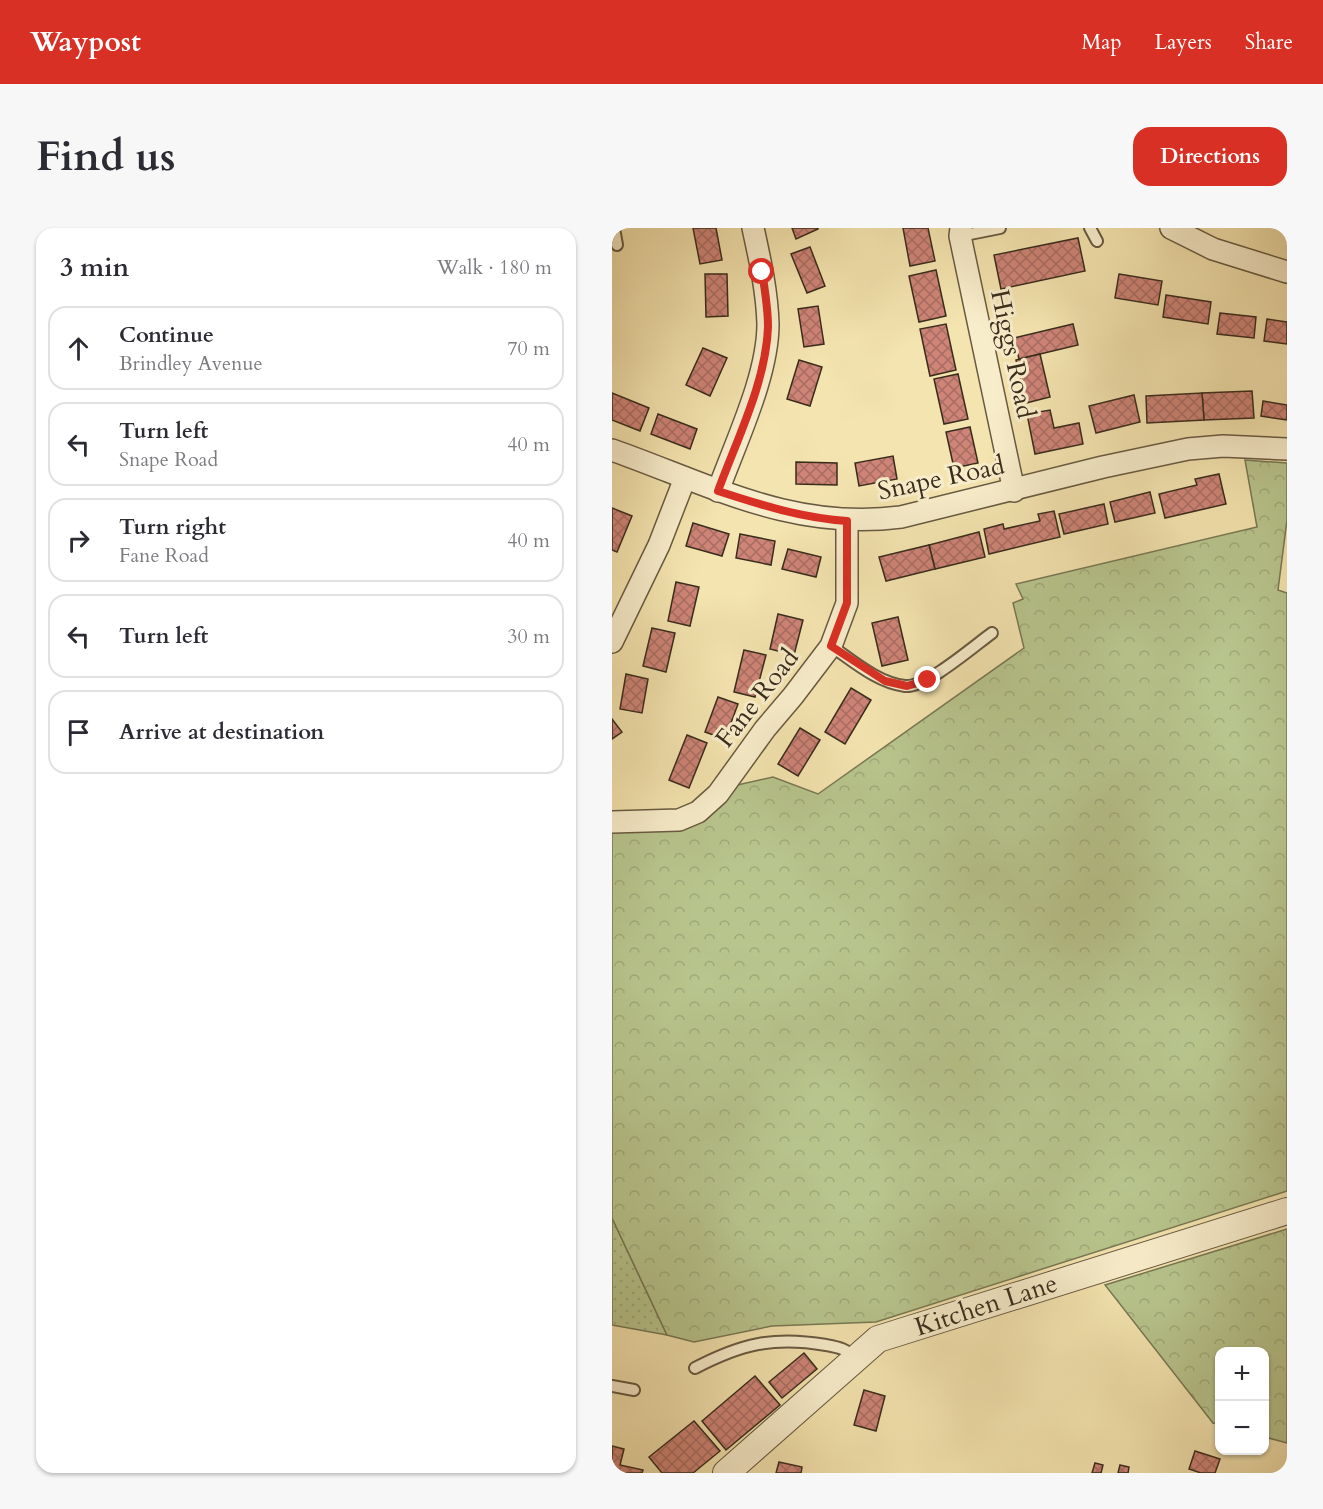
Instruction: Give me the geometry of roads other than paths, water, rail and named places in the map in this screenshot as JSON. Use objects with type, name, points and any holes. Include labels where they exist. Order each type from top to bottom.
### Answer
[{"type":"street","points":[[718,491],[762,372],[766,343],[767,302],[753,228]]},
{"type":"street","points":[[1171,228],[1213,249],[1287,272]]},
{"type":"street","name":"Higgs Road","points":[[961,232],[1014,491]]},
{"type":"street","name":"Snape Road","points":[[612,450],[772,509],[828,520],[874,521],[901,518],[1103,467],[1188,449],[1234,446],[1287,449]]},
{"type":"street","points":[[612,642],[659,545],[685,478]]},
{"type":"street","name":"Fane Road","points":[[612,822],[679,820],[698,812],[717,794],[831,646],[847,603],[847,521]]},
{"type":"street","name":"Kitchen Lane","points":[[726,1473],[879,1339],[1287,1210]]},
{"type":"lane","points":[[614,228],[617,245]]},
{"type":"lane","points":[[961,232],[1000,228]]},
{"type":"lane","points":[[1089,228],[1097,241]]},
{"type":"lane","points":[[831,646],[885,681],[907,686],[928,680],[992,633]]},
{"type":"lane","points":[[694,1368],[726,1352],[766,1342],[806,1342],[837,1347],[851,1353],[854,1359]]},
{"type":"lane","points":[[612,1386],[634,1390]]}]
